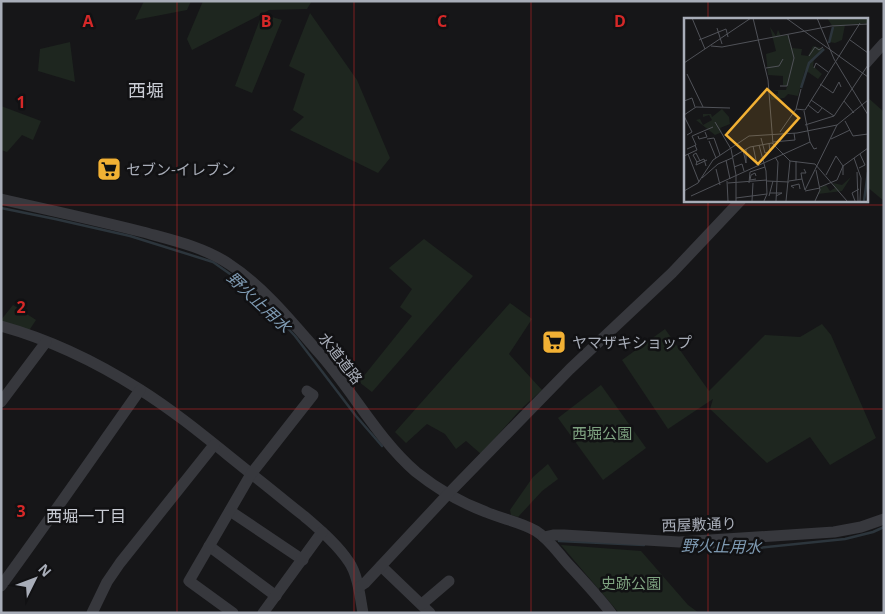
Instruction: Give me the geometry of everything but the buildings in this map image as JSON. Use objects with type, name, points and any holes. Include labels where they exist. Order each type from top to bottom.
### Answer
[{"type":"street","points":[[868,61],[884,43]]},
{"type":"street","name":"水道道路","points":[[1,199],[105,222],[180,243],[210,253],[230,264],[258,288],[296,326],[321,355],[362,410],[406,462],[417,472],[468,504],[486,513],[530,528],[544,537],[612,613]]},
{"type":"street","points":[[358,587],[365,583],[449,493],[570,370],[672,273],[740,201]]},
{"type":"street","points":[[2,328],[27,333],[104,368],[140,390],[214,444],[322,532],[339,549],[351,564],[363,613]]},
{"type":"street","points":[[1,402],[46,342]]},
{"type":"street","points":[[1,586],[42,531],[140,390]]},
{"type":"street","points":[[233,613],[189,581],[251,474],[313,395],[307,390]]},
{"type":"street","points":[[92,613],[107,582],[120,563],[214,444]]},
{"type":"street","points":[[230,511],[302,560]]},
{"type":"street","name":"西屋敷通り","points":[[544,537],[564,535],[670,542],[698,541],[834,532],[861,527],[884,519]]},
{"type":"street","points":[[263,613],[322,532]]},
{"type":"street","points":[[209,546],[276,596]]},
{"type":"street","points":[[381,566],[430,613]]},
{"type":"street","points":[[422,604],[449,581]]},
{"type":"green space","points":[[144,1],[191,1],[187,10],[135,20]]},
{"type":"green space","points":[[203,1],[312,1],[307,9],[269,10],[192,50],[187,39]]},
{"type":"green space","points":[[310,13],[357,80],[390,158],[378,173],[290,130],[304,117],[293,110],[305,74],[289,66]]},
{"type":"green space","points":[[262,14],[282,20],[252,93],[235,86]]},
{"type":"green space","points":[[70,42],[75,82],[38,71],[40,49]]},
{"type":"green space","points":[[868,98],[884,112],[884,201],[868,188]]},
{"type":"green space","points":[[1,106],[41,121],[33,140],[22,135],[7,152],[1,150]]},
{"type":"green space","points":[[424,239],[473,276],[372,392],[359,382],[412,316],[400,307],[412,289],[389,268]]},
{"type":"green space","points":[[510,303],[532,319],[509,354],[542,390],[520,410],[481,454],[466,441],[456,449],[445,434],[427,424],[406,443],[395,432]]},
{"type":"green space","points":[[13,305],[36,320],[28,332],[1,324],[1,320]]},
{"type":"green space","points":[[822,324],[831,335],[876,438],[830,465],[810,437],[767,463],[710,409],[713,399],[668,429],[622,360],[665,329],[709,391],[765,335],[800,337]]},
{"type":"green space","name":"西堀公園","points":[[601,385],[646,448],[603,480],[558,418]]},
{"type":"green space","points":[[548,464],[558,479],[542,491],[518,517],[511,515],[510,510],[533,477]]},
{"type":"green space","name":"史跡公園","points":[[561,545],[641,551],[688,605],[699,613],[619,613]]},
{"type":"waterway","name":"野火止用水","points":[[1,208],[130,236],[213,262],[240,281],[295,336],[356,416],[382,446]]},
{"type":"waterway","name":"野火止用水","points":[[689,547],[758,548],[845,539],[873,532],[884,527]]},
{"type":"waterway","name":"野火止用水","points":[[559,541],[644,545]]},
{"type":"place","name":"セブン-イレブン","points":[[109,169]]},
{"type":"place","name":"ヤマザキショップ","points":[[554,342]]},
{"type":"district","name":"西堀","points":[[146,90]]},
{"type":"district","name":"西堀一丁目","points":[[86,516]]}]
